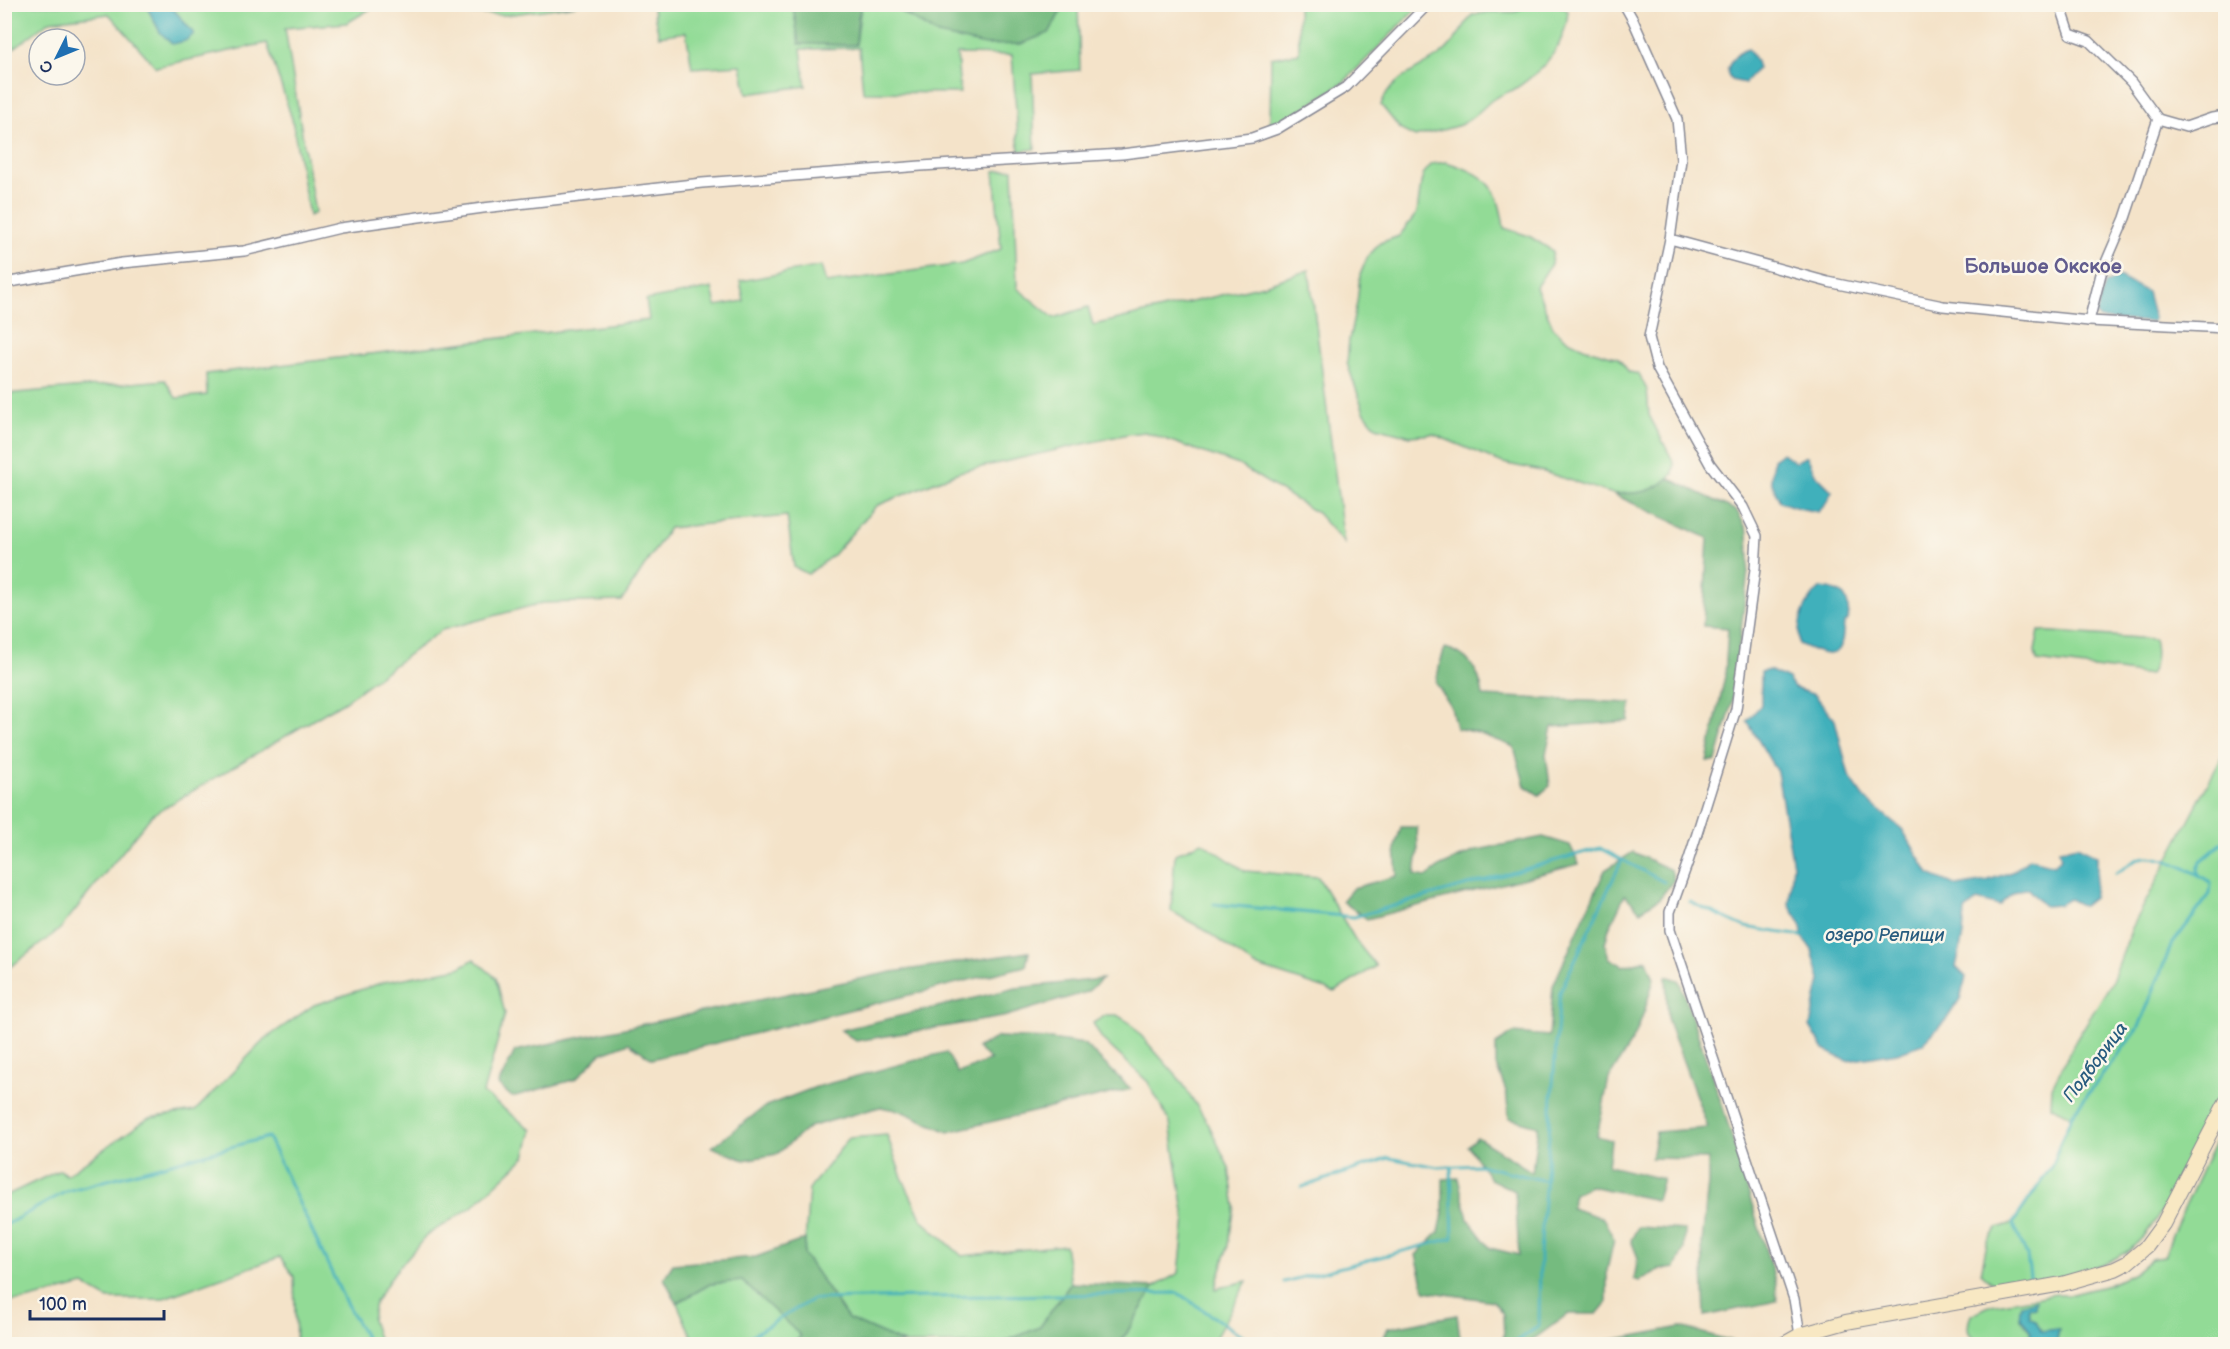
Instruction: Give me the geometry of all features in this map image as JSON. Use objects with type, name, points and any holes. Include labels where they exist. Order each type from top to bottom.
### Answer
[{"type":"main road","points":[[1784,1344],[1800,1335],[1886,1314],[2062,1284],[2109,1271],[2127,1263],[2147,1246],[2163,1224],[2226,1102]]},
{"type":"street","points":[[4,283],[122,263],[244,250],[340,228],[483,208],[702,183],[921,166],[1122,154],[1252,138],[1276,129],[1346,87],[1428,4]]},
{"type":"street","points":[[1624,4],[1677,119],[1681,160],[1670,239],[1649,337],[1657,368],[1710,464],[1743,507],[1757,536],[1755,568],[1736,709],[1670,912],[1670,930],[1794,1299],[1800,1335]]},
{"type":"street","points":[[2060,4],[2070,34],[2089,41],[2131,82],[2158,119],[2186,128],[2212,118],[2226,116]]},
{"type":"street","points":[[2089,321],[2101,274],[2125,218],[2158,119]]},
{"type":"street","points":[[1670,239],[1828,282],[1943,306],[2089,321],[2226,328]]},
{"type":"green space","points":[[887,4],[938,35],[1049,33],[1064,5],[1078,5],[1080,70],[1032,74],[1035,149],[1019,151],[1012,55],[957,54],[960,93],[863,92],[859,48],[801,49],[806,86],[747,94],[741,65],[692,68],[686,32],[659,36],[652,5],[793,5],[799,44],[856,45],[861,5]]},
{"type":"green space","points":[[1064,4],[1049,33],[1021,44],[986,45],[938,35],[893,6],[887,5]]},
{"type":"green space","points":[[1528,4],[1559,5],[1568,11],[1563,36],[1551,57],[1534,75],[1513,90],[1492,100],[1465,123],[1415,137],[1401,130],[1381,105],[1398,81],[1445,51],[1472,15],[1515,12]]},
{"type":"green space","points":[[5,5],[146,5],[160,32],[194,34],[170,5],[377,5],[347,23],[285,28],[315,213],[309,216],[292,119],[267,43],[156,67],[109,14],[50,21],[42,27],[27,27],[27,38],[5,55]]},
{"type":"green space","points":[[448,5],[577,5],[507,15],[473,14]]},
{"type":"green space","points":[[793,5],[861,5],[856,45],[799,44]]},
{"type":"green space","points":[[1298,5],[1420,5],[1343,83],[1292,116],[1270,127],[1271,58],[1299,53]]},
{"type":"green space","points":[[1446,162],[1472,172],[1488,183],[1498,201],[1504,228],[1529,236],[1553,251],[1551,264],[1536,287],[1553,327],[1564,338],[1590,350],[1618,358],[1629,372],[1639,374],[1647,390],[1649,415],[1674,463],[1673,474],[1662,485],[1645,493],[1613,494],[1541,471],[1503,463],[1433,434],[1410,436],[1376,427],[1364,412],[1347,363],[1360,275],[1367,258],[1380,243],[1399,236],[1417,213],[1424,173],[1432,164]]},
{"type":"green space","points":[[1013,169],[1017,288],[1054,318],[1088,307],[1093,325],[1264,285],[1309,270],[1344,543],[1317,513],[1239,465],[1145,432],[959,472],[876,506],[833,555],[808,574],[794,567],[787,516],[669,528],[622,601],[542,603],[442,630],[345,701],[152,815],[60,929],[5,970],[5,394],[165,380],[176,398],[207,395],[206,374],[649,320],[646,300],[712,288],[716,306],[744,301],[740,281],[821,266],[826,283],[962,264],[1001,249],[994,171]]},
{"type":"green space","points":[[1668,478],[1737,511],[1748,532],[1749,563],[1732,705],[1716,761],[1707,761],[1725,676],[1728,628],[1703,626],[1708,538],[1613,494],[1650,490]]},
{"type":"green space","points":[[2039,631],[2154,639],[2156,653],[2154,666],[2150,675],[2037,661],[2035,651]]},
{"type":"green space","points":[[1445,648],[1461,655],[1472,665],[1479,679],[1483,696],[1631,703],[1629,721],[1552,727],[1546,754],[1550,786],[1539,795],[1525,786],[1514,747],[1478,733],[1456,728],[1451,707],[1436,683]]},
{"type":"green space","points":[[2225,751],[2225,1083],[2174,1194],[2146,1234],[2130,1250],[2103,1265],[2063,1277],[2031,1283],[1993,1284],[1981,1273],[1987,1243],[1997,1228],[2013,1223],[2027,1204],[2051,1167],[2071,1116],[2051,1106],[2052,1087],[2076,1040],[2112,982],[2132,928]]},
{"type":"green space","points":[[1401,827],[1417,827],[1418,851],[1415,875],[1426,877],[1441,866],[1477,850],[1543,837],[1570,845],[1579,864],[1367,919],[1342,901],[1353,888],[1397,876],[1395,847]]},
{"type":"green space","points":[[1202,842],[1245,871],[1318,877],[1356,941],[1376,966],[1335,992],[1255,966],[1203,929],[1171,911],[1175,854]]},
{"type":"green space","points":[[1633,852],[1671,870],[1674,880],[1659,899],[1640,911],[1625,895],[1609,928],[1605,944],[1609,958],[1623,966],[1647,960],[1654,979],[1635,1036],[1609,1078],[1597,1136],[1611,1140],[1608,1166],[1663,1179],[1657,1200],[1590,1186],[1574,1194],[1571,1208],[1603,1218],[1614,1239],[1607,1270],[1607,1302],[1597,1314],[1568,1314],[1527,1344],[1478,1344],[1504,1338],[1503,1314],[1493,1301],[1425,1291],[1416,1255],[1439,1232],[1443,1214],[1443,1179],[1458,1178],[1468,1219],[1490,1248],[1519,1255],[1515,1191],[1490,1179],[1468,1146],[1477,1137],[1532,1172],[1538,1126],[1509,1118],[1506,1091],[1496,1065],[1496,1044],[1513,1033],[1549,1036],[1553,986],[1605,870]]},
{"type":"green space","points":[[1029,952],[1026,966],[652,1059],[629,1043],[600,1054],[576,1079],[512,1097],[498,1085],[515,1051],[892,972]]},
{"type":"green space","points":[[474,959],[496,978],[505,1014],[483,1093],[532,1130],[525,1157],[472,1207],[427,1235],[394,1273],[375,1302],[372,1320],[380,1344],[296,1344],[294,1277],[280,1257],[161,1299],[108,1299],[84,1285],[26,1300],[5,1302],[5,1196],[60,1170],[66,1175],[149,1118],[195,1111],[265,1039],[314,1005],[384,982],[459,968]]},
{"type":"green space","points":[[1666,976],[1679,980],[1723,1108],[1776,1284],[1777,1301],[1705,1316],[1702,1243],[1708,1159],[1651,1158],[1656,1132],[1708,1128],[1668,1021]]},
{"type":"green space","points":[[1102,979],[1087,992],[1003,1017],[856,1041],[841,1030],[1016,988]]},
{"type":"green space","points":[[1106,1015],[1117,1015],[1130,1023],[1181,1081],[1209,1125],[1229,1168],[1235,1207],[1227,1250],[1215,1289],[1247,1281],[1212,1344],[1120,1344],[1154,1287],[1179,1273],[1185,1218],[1170,1123],[1148,1082],[1102,1039],[1093,1023]]},
{"type":"green space","points":[[998,1037],[1050,1039],[1084,1044],[1131,1089],[948,1132],[901,1111],[880,1107],[809,1127],[777,1154],[744,1160],[712,1147],[766,1106],[816,1087],[946,1052],[958,1073],[991,1060],[977,1048]]},
{"type":"green space","points":[[2225,1120],[2225,1344],[2056,1344],[2059,1329],[2041,1331],[2036,1321],[2030,1317],[2029,1307],[2021,1305],[2020,1319],[2031,1332],[2026,1344],[1995,1344],[1976,1339],[1970,1334],[1968,1326],[1971,1315],[1991,1305],[2056,1294],[2073,1294],[2108,1285],[2134,1273],[2151,1259],[2164,1257]]},
{"type":"green space","points":[[887,1135],[901,1175],[922,1220],[962,1256],[1065,1245],[1071,1283],[1040,1327],[999,1344],[905,1344],[848,1319],[804,1255],[809,1189],[849,1138]]},
{"type":"green space","points":[[1638,1227],[1685,1230],[1684,1249],[1675,1268],[1659,1270],[1639,1281],[1634,1279],[1638,1258],[1631,1240]]},
{"type":"green space","points":[[805,1239],[804,1255],[848,1319],[905,1344],[792,1344],[801,1336],[742,1281],[710,1284],[677,1303],[664,1278],[673,1264],[756,1257]]},
{"type":"green space","points":[[742,1281],[802,1336],[792,1344],[695,1344],[677,1303],[710,1284]]},
{"type":"green space","points":[[1071,1283],[1154,1287],[1120,1344],[999,1344],[1040,1327]]},
{"type":"green space","points":[[1457,1315],[1461,1344],[1381,1344],[1388,1328]]},
{"type":"green space","points":[[1681,1327],[1743,1344],[1595,1344],[1596,1343]]},
{"type":"water","points":[[146,5],[170,5],[194,34],[185,41],[172,44],[160,32]]},
{"type":"water","points":[[1748,49],[1758,68],[1745,83],[1731,80],[1728,71],[1731,62]]},
{"type":"water","points":[[2119,277],[2147,292],[2154,319],[2151,322],[2100,319],[2096,315],[2105,284]]},
{"type":"water","points":[[1782,453],[1795,462],[1807,456],[1815,474],[1832,491],[1825,505],[1818,512],[1780,502],[1771,481],[1773,459]]},
{"type":"water","points":[[1821,588],[1841,593],[1848,606],[1848,620],[1844,624],[1841,646],[1832,654],[1820,653],[1799,644],[1799,628],[1803,613],[1810,599]]},
{"type":"water","name":"озеро Репищи","points":[[1769,670],[1788,679],[1794,688],[1815,695],[1835,720],[1849,776],[1864,798],[1902,829],[1929,874],[1957,886],[1986,881],[2014,871],[2029,858],[2054,865],[2061,859],[2059,850],[2077,846],[2097,856],[2093,898],[2083,906],[2069,899],[2059,905],[2044,906],[2028,889],[2023,889],[2015,892],[1999,906],[1977,900],[1965,911],[1963,935],[1956,967],[1966,977],[1960,999],[1946,1020],[1922,1044],[1897,1053],[1847,1061],[1824,1050],[1810,1026],[1820,980],[1812,950],[1802,936],[1801,924],[1789,905],[1793,865],[1777,772],[1747,721],[1761,705],[1761,672]]},
{"type":"water","points":[[2036,1300],[2035,1308],[2029,1307],[2030,1317],[2036,1321],[2041,1331],[2059,1329],[2056,1344],[2026,1344],[2031,1332],[2020,1317],[2021,1305]]},
{"type":"waterway","name":"Подборица","points":[[2199,874],[2201,861],[2226,840]]},
{"type":"waterway","points":[[1214,904],[1354,917],[1600,848],[1664,882]]},
{"type":"waterway","name":"Подборица","points":[[2031,1283],[2027,1256],[2013,1223],[2051,1167],[2071,1116],[2139,1027],[2171,946],[2210,894],[2211,883],[2177,864],[2157,858],[2141,858],[2116,873]]},
{"type":"waterway","points":[[1513,1344],[1539,1326],[1540,1254],[1560,992],[1622,860]]},
{"type":"waterway","points":[[1690,902],[1745,927],[1802,936]]},
{"type":"waterway","points":[[4,1226],[67,1191],[268,1137],[345,1301],[369,1344]]},
{"type":"waterway","points":[[1302,1187],[1389,1158],[1438,1167],[1479,1165],[1546,1181]]},
{"type":"waterway","points":[[1284,1282],[1453,1238],[1451,1166]]},
{"type":"waterway","points":[[737,1344],[813,1299],[1178,1293],[1254,1344]]},
{"type":"district","name":"Большое Окское","points":[[2043,266]]}]
